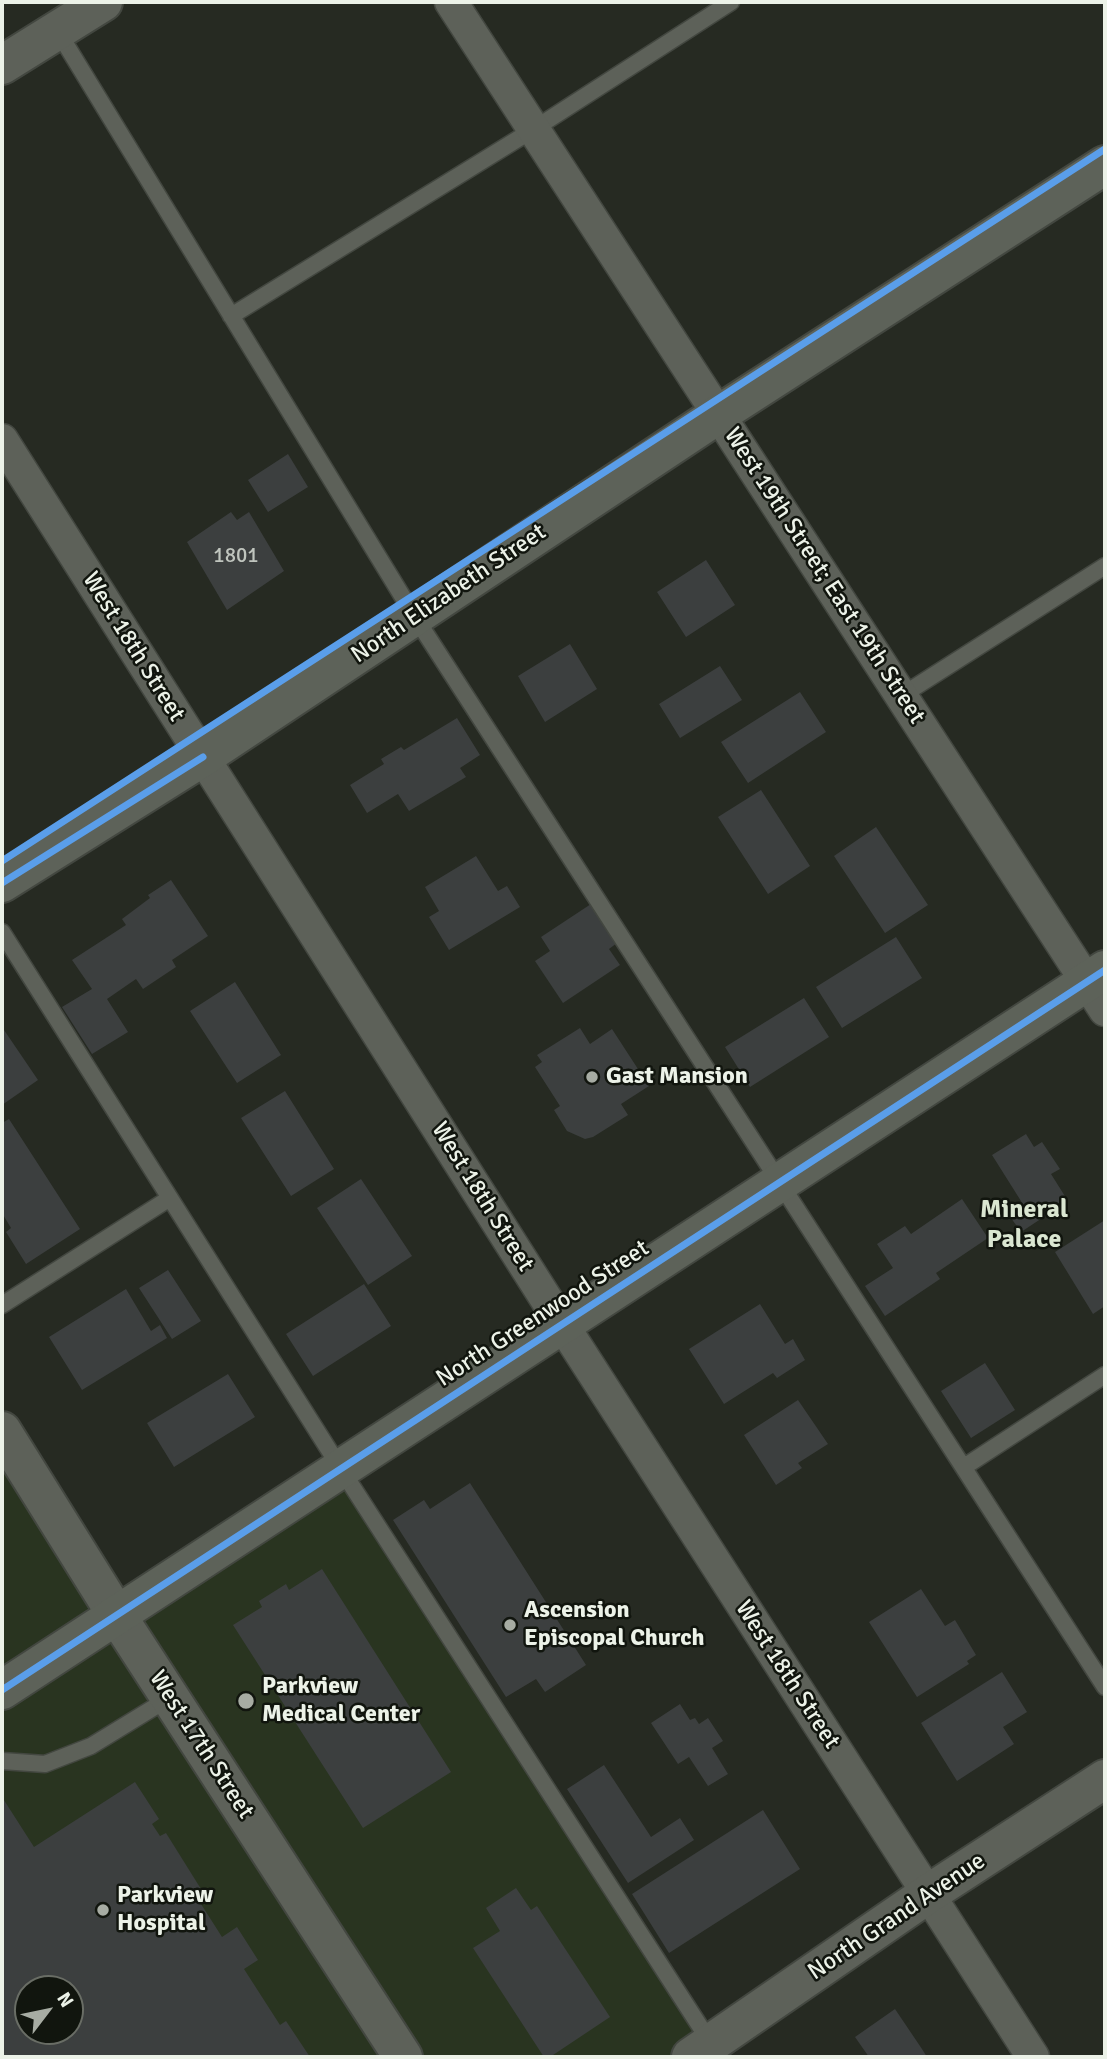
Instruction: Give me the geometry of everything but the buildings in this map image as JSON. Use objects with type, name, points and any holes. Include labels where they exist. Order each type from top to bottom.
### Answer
[{"type":"main road","name":"North Elizabeth Street","points":[[2,883],[203,757],[719,414],[1105,165]]},
{"type":"main road","name":"North Greenwood Street","points":[[2,1690],[780,1183],[1099,987]]},
{"type":"street","points":[[2,65],[103,2]]},
{"type":"street","name":"West 19th Street; East 19th Street","points":[[451,2],[901,696],[1099,987]]},
{"type":"street","name":"West 18th Street","points":[[2,440],[562,1324],[1033,2057]]},
{"type":"street","name":"West 17th Street","points":[[2,1431],[117,1615],[404,2057]]},
{"type":"street","name":"North Grand Avenue","points":[[708,2053],[928,1894],[1105,1779]]},
{"type":"lane","points":[[231,316],[534,129],[731,2]]},
{"type":"lane","points":[[57,30],[415,617],[1105,1687]]},
{"type":"lane","points":[[901,696],[1105,566]]},
{"type":"lane","points":[[2,932],[708,2053]]},
{"type":"lane","points":[[2,1305],[170,1198]]},
{"type":"lane","points":[[964,1467],[1105,1375]]},
{"type":"lane","points":[[2,1761],[45,1764],[91,1746],[171,1697]]},
{"type":"shaded area","name":"Parkview Medical Center","points":[[2,1431],[117,1615],[341,1469],[712,2044],[691,2057],[2,2057]]},
{"type":"cycle path","points":[[2,861],[1105,149]]},
{"type":"cycle path","points":[[2,883],[203,757]]},
{"type":"cycle path","points":[[2,1690],[1105,970]]},
{"type":"place","name":"Gast Mansion","points":[[592,1077]]},
{"type":"place","name":"Ascension Episcopal Church","points":[[510,1625]]},
{"type":"place","name":"Parkview Medical Center","points":[[246,1701]]},
{"type":"place","name":"Parkview Hospital","points":[[103,1910]]},
{"type":"district","name":"Mineral Palace","points":[[1024,1225]]}]
